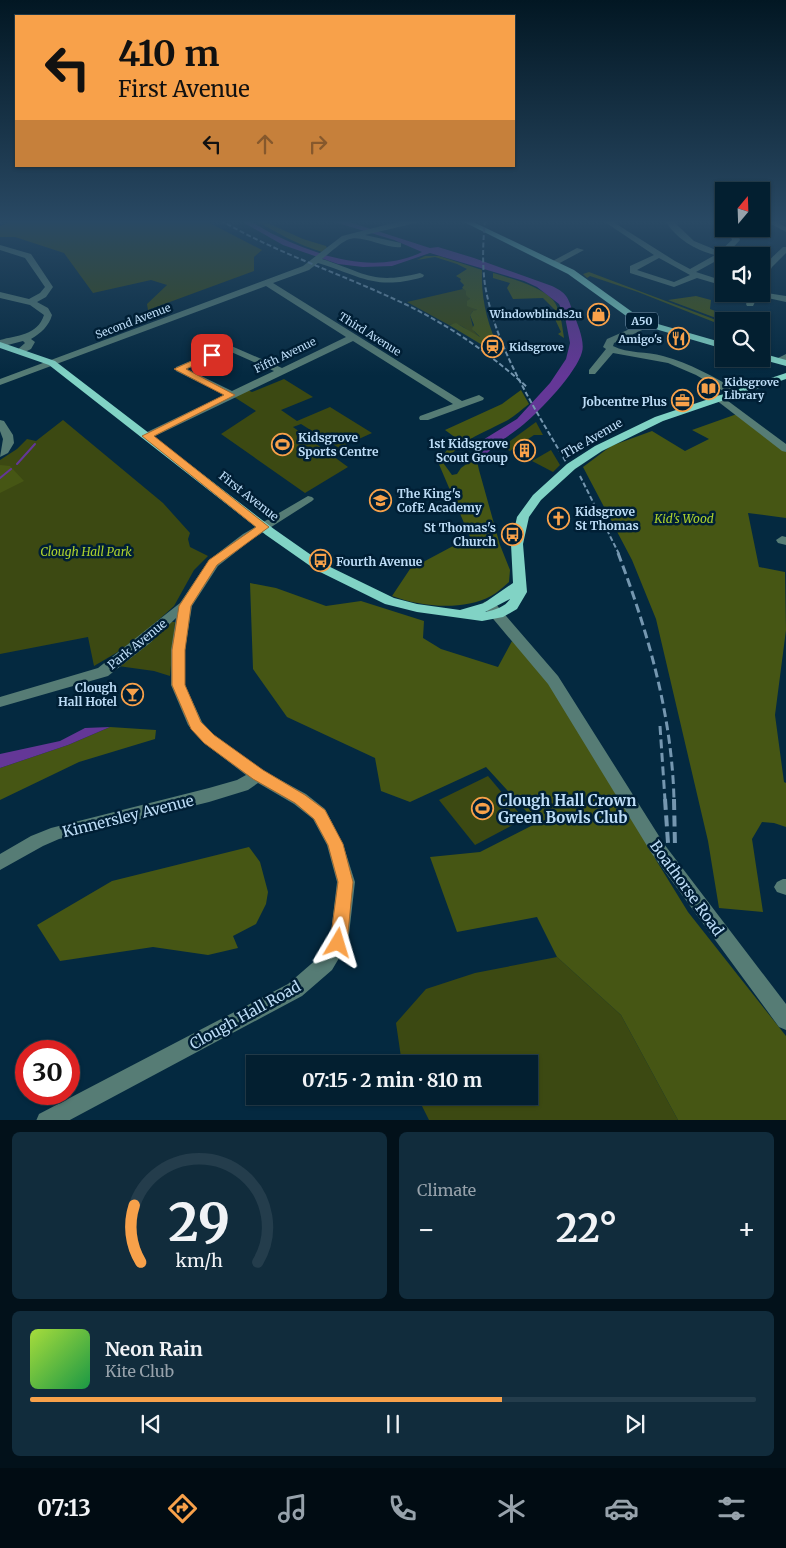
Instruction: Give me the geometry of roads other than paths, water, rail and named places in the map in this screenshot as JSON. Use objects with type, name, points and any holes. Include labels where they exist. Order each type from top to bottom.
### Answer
[{"type":"main road","name":"A50","points":[[571,272],[632,316],[648,324],[715,343]]},
{"type":"main road","name":"First Avenue","points":[[0,345],[52,363],[264,527],[320,567],[390,600],[417,608],[482,617],[493,610]]},
{"type":"main road","points":[[770,358],[784,360]]},
{"type":"main road","name":"The Avenue","points":[[493,610],[512,606],[521,592],[516,545],[522,518],[527,508],[565,470],[614,438],[720,398],[786,376]]},
{"type":"street","points":[[28,303],[42,295],[49,287],[39,272]]},
{"type":"street","name":"Second Avenue","points":[[0,382],[294,272]]},
{"type":"street","points":[[355,272],[378,281],[388,282],[420,275]]},
{"type":"street","points":[[637,272],[674,284],[681,283],[693,273],[715,281]]},
{"type":"street","name":"Third Avenue","points":[[266,282],[461,405]]},
{"type":"street","points":[[0,295],[28,303],[46,311],[48,319],[25,338],[12,339],[0,345]]},
{"type":"street","points":[[770,296],[786,299]]},
{"type":"street","points":[[592,372],[609,346],[648,324]]},
{"type":"street","name":"Fifth Avenue","points":[[147,436],[353,336]]},
{"type":"street","points":[[22,352],[28,347],[30,342],[25,338]]},
{"type":"street","points":[[609,346],[671,361],[698,372],[734,393]]},
{"type":"street","points":[[231,395],[178,369],[229,348],[281,371]]},
{"type":"street","points":[[424,418],[479,398]]},
{"type":"street","points":[[720,398],[786,449]]},
{"type":"street","points":[[0,423],[9,438],[6,450],[0,454]]},
{"type":"street","points":[[264,527],[308,499]]},
{"type":"street","name":"Clough Hall Road","points":[[46,1120],[296,990],[316,974],[331,956],[338,943],[346,882],[335,844],[320,814],[300,799],[258,774],[209,739],[196,725],[178,685],[178,650],[185,606],[213,562],[264,527]]},
{"type":"street","name":"Park Avenue","points":[[0,702],[103,672],[185,606]]},
{"type":"street","name":"Boathorse Road","points":[[493,610],[553,680],[658,849],[786,1020]]},
{"type":"street","name":"Kinnersley Avenue","points":[[0,863],[37,841],[57,833],[209,796],[242,785],[258,774]]},
{"type":"waterway","points":[[17,464],[35,444]]},
{"type":"waterway","points":[[0,478],[11,469]]},
{"type":"railway","points":[[333,272],[430,317],[480,349],[520,381]]},
{"type":"railway","points":[[484,272],[490,309],[507,355],[520,381]]},
{"type":"railway","points":[[520,381],[527,387]]},
{"type":"railway","points":[[520,381],[566,462]]},
{"type":"railway","points":[[580,476],[619,554]]},
{"type":"railway","points":[[618,553],[639,613],[656,674],[669,737],[674,800]]},
{"type":"railway","points":[[660,726],[665,800]]},
{"type":"railway","points":[[665,799],[668,843]]},
{"type":"railway","points":[[674,799],[675,847]]},
{"type":"place","name":"Windowblinds2u","points":[[598,314]]},
{"type":"place","name":"Amigo's","points":[[678,339]]},
{"type":"place","name":"Kidsgrove","points":[[493,347]]},
{"type":"place","name":"Kidsgrove Library","points":[[708,388]]},
{"type":"place","name":"Jobcentre Plus","points":[[683,401]]},
{"type":"place","name":"Kidsgrove Sports Centre","points":[[282,444]]},
{"type":"place","name":"1st Kidsgrove Scout Group","points":[[524,450]]},
{"type":"place","name":"The King's CofE Academy","points":[[381,500]]},
{"type":"place","name":"Kidsgrove St Thomas","points":[[559,518]]},
{"type":"place","name":"St Thomas's Church","points":[[512,534]]},
{"type":"place","name":"Fourth Avenue","points":[[320,561]]},
{"type":"place","name":"Clough Hall Hotel","points":[[133,694]]},
{"type":"place","name":"Clough Hall Crown Green Bowls Club","points":[[482,809]]},
{"type":"park label","name":"Kid's Wood","points":[[684,518]]},
{"type":"park label","name":"Clough Hall Park","points":[[86,551]]}]
